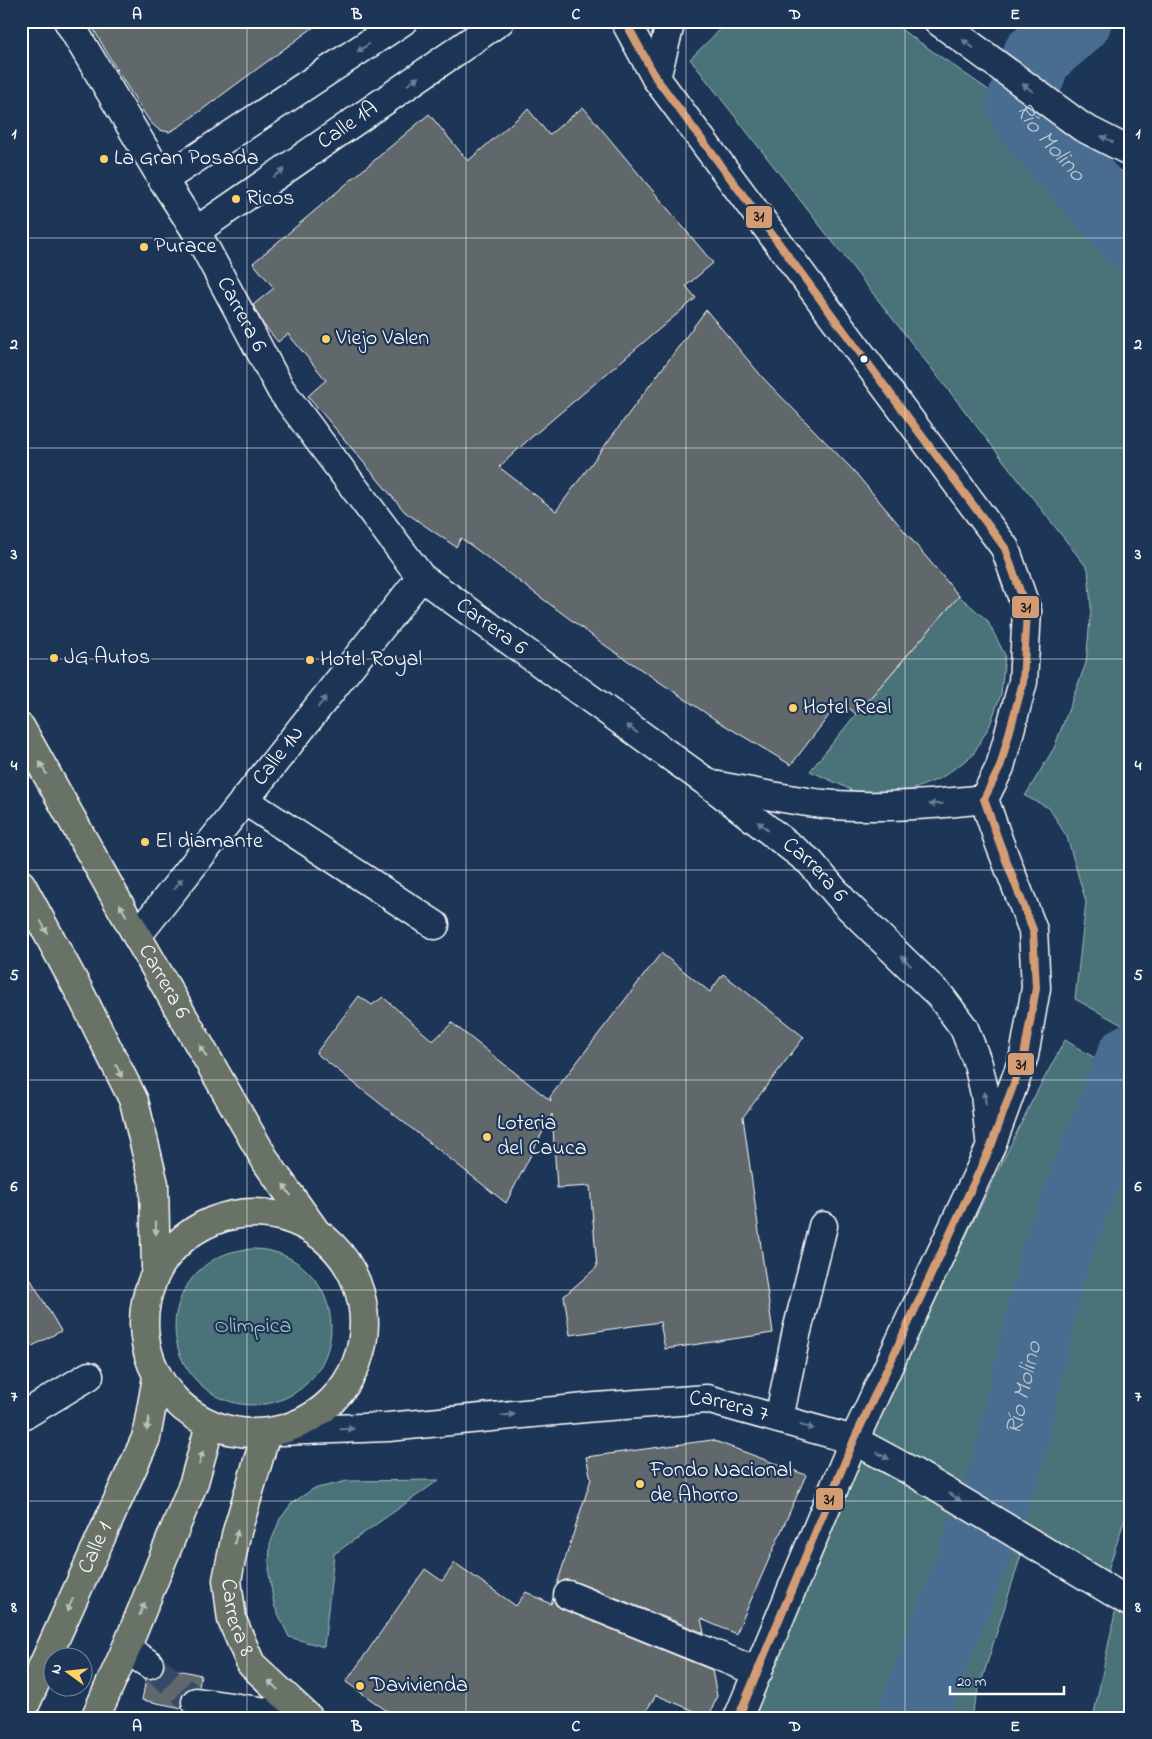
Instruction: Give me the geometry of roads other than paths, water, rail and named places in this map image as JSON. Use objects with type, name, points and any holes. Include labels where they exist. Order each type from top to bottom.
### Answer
[{"type":"main road","name":"Carrera 6","points":[[21,728],[137,936],[268,1163],[315,1230]]},
{"type":"main road","points":[[21,884],[80,993],[134,1101],[154,1184],[156,1271]]},
{"type":"main road","points":[[245,1212],[282,1215],[315,1230],[342,1255],[359,1287],[365,1324],[359,1360],[342,1392],[314,1417],[273,1433],[237,1434],[210,1425],[179,1405],[157,1376],[145,1342],[144,1306],[156,1271],[179,1242],[210,1221],[245,1212]]},
{"type":"main road","name":"Calle 1","points":[[25,1697],[146,1438],[157,1376]]},
{"type":"main road","points":[[95,1718],[126,1650],[194,1482],[210,1425]]},
{"type":"main road","name":"Carrera 8","points":[[273,1433],[236,1535],[227,1580],[232,1620],[251,1664],[309,1718]]},
{"type":"street","name":"Carrera 6","points":[[68,21],[163,180],[196,231],[281,390],[420,577],[709,784],[810,862],[846,904],[942,997],[964,1028],[978,1064],[985,1094],[991,1146]]},
{"type":"street","points":[[163,180],[403,21]]},
{"type":"street","name":"Calle 1A","points":[[196,231],[500,21]]},
{"type":"street","points":[[625,21],[656,78],[1005,548],[1028,611],[1023,682],[1000,767],[984,799],[1033,930],[1036,988],[1024,1056],[991,1146],[854,1440],[738,1718]]},
{"type":"street","points":[[656,78],[671,21]]},
{"type":"street","points":[[938,21],[1082,126],[1131,152]]},
{"type":"street","name":"Calle 1N","points":[[137,936],[420,577]]},
{"type":"street","points":[[709,784],[823,804],[891,806],[984,799]]},
{"type":"street","points":[[244,800],[435,925]]},
{"type":"street","points":[[779,1419],[796,1335],[823,1226]]},
{"type":"street","points":[[21,1417],[89,1376]]},
{"type":"street","name":"Carrera 7","points":[[273,1433],[388,1427],[596,1407],[707,1399],[854,1440],[913,1472],[1131,1603]]},
{"type":"street","points":[[568,1595],[758,1672]]},
{"type":"street","points":[[126,1650],[149,1664]]},
{"type":"street","points":[[212,1718],[196,1702],[309,1718]]},
{"type":"waterway","name":"Río Molino","points":[[1077,21],[1037,56],[1021,103],[1031,123],[1131,235]]},
{"type":"waterway","name":"Río Molino","points":[[912,1718],[1006,1468],[1054,1258],[1131,1058]]},
{"type":"tunnel","points":[[149,1664],[196,1702]]},
{"type":"place","name":"La Gran Posada","points":[[104,159]]},
{"type":"place","name":"Ricos","points":[[236,199]]},
{"type":"place","name":"Purace","points":[[144,247]]},
{"type":"place","name":"Viejo Valen","points":[[326,339]]},
{"type":"place","name":"JG Autos","points":[[54,658]]},
{"type":"place","name":"Hotel Royal","points":[[310,660]]},
{"type":"place","name":"Hotel Real","points":[[793,708]]},
{"type":"place","name":"El diamante","points":[[145,842]]},
{"type":"place","name":"Loteria del Cauca","points":[[487,1137]]},
{"type":"place","name":"Fondo Nacional de Ahorro","points":[[640,1484]]},
{"type":"place","name":"Davivienda","points":[[360,1686]]},
{"type":"park label","name":"Olimpica","points":[[253,1327]]}]
